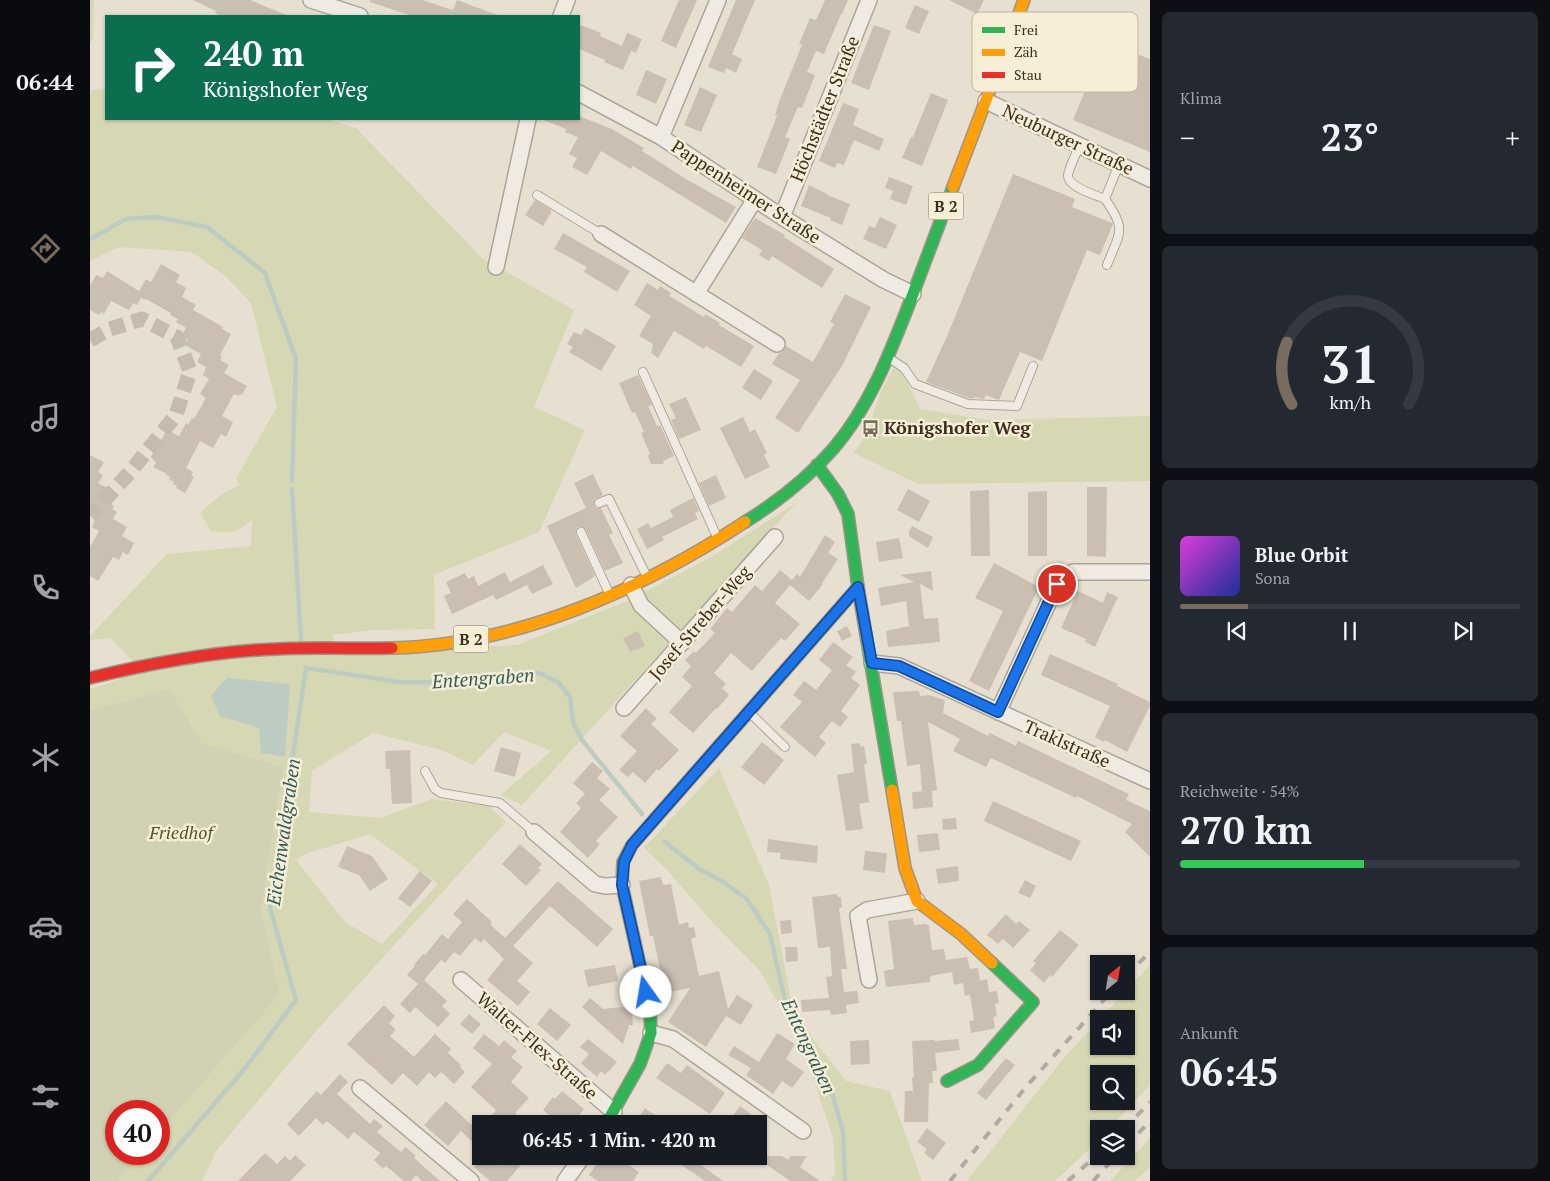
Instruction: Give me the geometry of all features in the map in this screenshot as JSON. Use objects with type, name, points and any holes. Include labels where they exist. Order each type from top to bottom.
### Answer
[{"type":"street","points":[[311,0],[357,15]]},
{"type":"street","points":[[561,15],[567,0]]},
{"type":"street","points":[[661,137],[718,0]]},
{"type":"street","name":"Höchstädter Straße","points":[[782,217],[869,0]]},
{"type":"street","name":"B 2","points":[[1019,12],[1024,0]]},
{"type":"street","name":"B 2","points":[[90,678],[200,656],[230,652],[303,648],[398,648],[479,638],[574,611],[610,595],[647,578],[718,539],[772,504],[817,465],[832,449],[852,421],[888,357],[989,92]]},
{"type":"street","name":"Pappenheimer Straße","points":[[580,94],[661,137],[782,217],[884,280],[913,294]]},
{"type":"street","name":"Neuburger Straße","points":[[986,101],[1150,179]]},
{"type":"street","points":[[496,266],[528,120]]},
{"type":"street","points":[[696,294],[755,199]]},
{"type":"street","points":[[601,234],[777,344]]},
{"type":"street","points":[[817,465],[838,494],[848,514],[858,587],[872,663],[904,868],[917,901],[961,934],[1033,1002],[978,1065],[947,1081]]},
{"type":"street","name":"Josef-Streber-Weg","points":[[624,708],[775,537]]},
{"type":"street","points":[[998,712],[1061,578],[1073,572],[1150,572]]},
{"type":"street","points":[[631,585],[641,605],[682,643]]},
{"type":"street","name":"Walter-Flex-Straße","points":[[612,1115],[640,1064],[651,1033],[650,1010],[622,885],[624,862],[632,845],[858,587]]},
{"type":"street","name":"Traklstraße","points":[[872,663],[899,666],[1150,781]]},
{"type":"street","points":[[534,832],[595,884],[605,886],[622,885]]},
{"type":"street","points":[[869,980],[858,916],[867,910],[917,901]]},
{"type":"street","name":"Walter-Flex-Straße","points":[[461,980],[607,1115]]},
{"type":"street","points":[[651,1033],[672,1040],[803,1131]]},
{"type":"street","points":[[360,1088],[471,1181]]},
{"type":"street","points":[[571,1179],[578,1165]]},
{"type":"lane","points":[[1080,145],[1068,175],[1069,182],[1105,200],[1118,217],[1120,228],[1118,238],[1107,265]]},
{"type":"lane","points":[[1105,200],[1119,164]]},
{"type":"lane","points":[[537,195],[601,234]]},
{"type":"lane","points":[[888,357],[904,368],[915,384],[968,404],[1017,406],[1033,366]]},
{"type":"lane","points":[[643,372],[718,539]]},
{"type":"lane","points":[[599,503],[609,499],[647,578]]},
{"type":"lane","points":[[580,532],[610,595]]},
{"type":"lane","points":[[748,712],[785,747]]},
{"type":"lane","points":[[425,771],[435,788],[441,793],[500,803],[534,832]]},
{"type":"green space","points":[[90,0],[94,0],[93,38],[90,44]]},
{"type":"green space","points":[[105,89],[105,120],[330,120],[356,128],[483,259],[574,310],[534,407],[585,430],[539,532],[434,575],[435,629],[373,630],[333,635],[333,656],[517,645],[630,600],[711,557],[796,503],[522,805],[501,795],[551,751],[504,732],[473,765],[442,750],[373,733],[312,771],[309,812],[380,818],[432,799],[489,806],[506,822],[317,1030],[217,1150],[202,1181],[117,1181],[131,1165],[170,1165],[170,1120],[280,994],[261,911],[283,767],[200,743],[170,689],[90,710],[90,689],[143,671],[110,638],[90,640],[90,636],[167,554],[251,546],[252,520],[238,530],[211,531],[200,513],[222,494],[240,485],[236,478],[277,407],[251,303],[225,276],[192,252],[119,247],[90,261],[90,90]],"holes":[[[260,728],[284,757],[261,753]],[[370,834],[438,884],[382,944],[345,922],[296,860],[308,853]]]},
{"type":"green space","points":[[896,368],[904,376],[920,409],[987,420],[1150,416],[1150,481],[918,484],[854,453],[866,435],[881,391]]},
{"type":"green space","name":"Friedhof","points":[[170,689],[201,743],[283,767],[261,911],[280,994],[170,1120],[170,1100],[105,1100],[105,1165],[131,1165],[117,1181],[90,1181],[90,710]]},
{"type":"green space","points":[[719,768],[769,885],[790,995],[797,1014],[816,1043],[846,1081],[890,1091],[922,1181],[831,1181],[835,1173],[833,1138],[803,1047],[760,971],[712,922],[668,871],[644,848]]},
{"type":"green space","points":[[1150,965],[1150,1085],[1135,1101],[1135,1065],[1090,1065],[1090,1110],[1127,1110],[1117,1120],[1090,1120],[1090,1148],[1055,1181],[967,1181],[1063,1059],[1090,1030],[1090,1055],[1135,1055],[1135,1010],[1108,1010],[1118,1000],[1135,1000],[1135,981]]},
{"type":"green space","points":[[1150,1138],[1150,1167],[1135,1181],[1110,1181],[1125,1165],[1135,1165],[1135,1154]]},
{"type":"shaded area","points":[[227,678],[290,684],[285,757],[261,753],[259,728],[220,716],[211,696]]},
{"type":"building","points":[[193,0],[250,0],[287,15],[220,15],[215,13],[216,11]]},
{"type":"building","points":[[370,0],[422,0],[453,10],[457,0],[497,15],[409,15],[370,2]]},
{"type":"building","points":[[679,0],[697,0],[676,48],[661,41]]},
{"type":"building","points":[[736,0],[755,0],[732,54],[742,59],[736,73],[726,68],[724,73],[708,67]]},
{"type":"building","points":[[825,0],[848,0],[824,54],[816,51],[807,72],[815,75],[802,108],[798,107],[785,137],[790,139],[776,174],[757,167],[777,116],[775,115],[780,99],[802,45],[799,44],[810,18],[816,20]]},
{"type":"building","points":[[949,0],[984,0],[978,12],[973,12]]},
{"type":"building","points":[[915,5],[929,11],[919,34],[905,28]]},
{"type":"building","points":[[581,25],[601,33],[600,36],[622,46],[627,33],[642,39],[636,53],[631,51],[623,70],[580,49]]},
{"type":"building","points":[[874,25],[891,31],[869,90],[851,83]]},
{"type":"building","points":[[1138,54],[1150,59],[1150,152],[1073,120],[1084,92],[1138,92]]},
{"type":"building","points":[[646,70],[667,79],[656,104],[636,95]]},
{"type":"building","points":[[700,87],[717,95],[701,132],[684,125]]},
{"type":"building","points":[[931,93],[948,100],[922,166],[902,158]]},
{"type":"building","points":[[843,103],[859,109],[853,125],[884,139],[879,151],[854,140],[844,165],[837,163],[835,168],[819,161]]},
{"type":"building","points":[[580,116],[612,129],[644,148],[642,151],[686,179],[736,207],[726,223],[633,166],[631,169],[601,151],[587,175],[572,167],[577,158],[569,154],[578,137],[565,132],[566,129],[544,120],[580,120]]},
{"type":"building","points":[[1013,174],[1075,199],[1072,207],[1113,224],[1100,255],[1087,250],[1042,361],[1020,352],[999,400],[986,395],[984,399],[974,397],[973,399],[926,382],[948,334]]},
{"type":"building","points":[[889,177],[913,186],[906,205],[890,199],[893,191],[885,188]]},
{"type":"building","points":[[809,185],[827,195],[850,204],[842,225],[830,220],[831,218],[801,206]]},
{"type":"building","points":[[535,200],[551,210],[543,226],[525,215]]},
{"type":"building","points":[[880,217],[897,225],[886,249],[863,239],[869,226],[875,228]]},
{"type":"building","points":[[755,218],[785,235],[784,237],[834,269],[822,288],[772,256],[769,261],[759,255],[762,250],[742,238]]},
{"type":"building","points":[[563,233],[630,271],[617,292],[584,272],[587,267],[554,249]]},
{"type":"building","points":[[161,264],[180,275],[176,282],[186,288],[182,297],[196,305],[193,310],[223,327],[222,329],[231,334],[220,355],[222,356],[220,360],[229,365],[224,373],[247,386],[242,395],[234,394],[222,416],[233,422],[226,437],[221,434],[213,448],[200,441],[186,468],[193,472],[191,475],[194,477],[185,493],[176,488],[177,486],[173,484],[174,482],[169,479],[170,477],[167,474],[153,467],[156,463],[151,457],[167,430],[179,436],[186,423],[188,425],[192,418],[194,419],[206,398],[200,394],[209,379],[203,375],[206,367],[197,362],[201,354],[185,345],[188,340],[181,336],[186,328],[176,322],[178,319],[148,300],[141,298],[137,305],[133,303],[129,310],[111,301],[104,314],[101,312],[99,315],[90,310],[90,286],[96,275],[103,278],[107,271],[139,291],[146,279],[151,282]]},
{"type":"building","points":[[647,283],[658,290],[660,286],[671,293],[669,296],[704,317],[705,314],[720,323],[719,325],[754,346],[741,367],[706,346],[704,349],[674,331],[658,358],[651,353],[653,344],[639,336],[651,316],[634,305]]},
{"type":"building","points":[[845,294],[871,307],[842,366],[798,433],[775,418],[800,380],[772,364],[786,346],[813,362],[834,324],[830,322]]},
{"type":"building","points":[[585,328],[616,346],[601,371],[569,352],[573,347],[567,344],[574,332],[581,335]]},
{"type":"building","points":[[754,369],[773,381],[761,400],[742,388]]},
{"type":"building","points":[[638,375],[652,405],[648,406],[657,426],[660,425],[674,456],[663,461],[664,464],[651,464],[648,456],[650,454],[641,433],[644,432],[635,412],[632,413],[619,383]]},
{"type":"building","points":[[686,397],[701,430],[679,439],[671,420],[676,418],[669,404]]},
{"type":"building","points":[[743,417],[750,432],[755,429],[767,453],[764,455],[770,467],[745,479],[720,428]]},
{"type":"building","points":[[90,455],[104,462],[98,472],[103,475],[98,483],[109,489],[107,493],[115,497],[111,504],[114,506],[112,509],[117,512],[113,519],[127,527],[122,536],[134,543],[127,555],[123,552],[119,560],[113,557],[98,581],[90,576],[90,547],[99,531],[92,527],[95,519],[93,518],[97,510],[90,506]]},
{"type":"building","points":[[593,474],[603,495],[595,499],[594,505],[596,508],[601,508],[613,533],[609,535],[623,563],[605,571],[586,530],[578,527],[576,534],[595,576],[576,588],[547,526],[586,508],[574,483]]},
{"type":"building","points":[[716,475],[726,498],[709,506],[699,483]]},
{"type":"building","points":[[1087,487],[1107,487],[1106,557],[1087,556]]},
{"type":"building","points":[[908,489],[930,501],[919,522],[897,510]]},
{"type":"building","points":[[989,490],[990,556],[971,556],[970,491]]},
{"type":"building","points":[[1047,491],[1047,556],[1028,556],[1028,492]]},
{"type":"building","points":[[693,498],[699,511],[695,513],[698,519],[662,537],[664,540],[647,549],[637,529],[648,523],[651,528],[673,517],[670,510]]},
{"type":"building","points":[[912,526],[933,537],[928,548],[909,536]]},
{"type":"building","points":[[825,535],[835,542],[828,553],[838,559],[823,584],[809,601],[790,585],[775,603],[800,624],[785,641],[781,638],[752,671],[731,653],[714,673],[726,684],[722,688],[729,695],[693,733],[669,712],[692,686],[682,677],[691,666],[685,660],[694,651],[696,653],[715,633],[710,629],[727,608],[732,612],[755,585],[762,591],[780,570],[792,580],[797,574],[800,577]]},
{"type":"building","points":[[899,538],[903,558],[879,562],[876,542]]},
{"type":"building","points":[[994,563],[1039,587],[989,691],[969,681],[1003,611],[975,598]]},
{"type":"building","points":[[543,565],[553,584],[532,594],[527,585],[496,600],[493,595],[452,614],[444,596],[451,593],[446,582],[465,573],[468,579],[474,576],[478,586],[505,572],[510,582]]},
{"type":"building","points":[[931,571],[933,591],[920,584],[924,619],[938,618],[940,642],[888,647],[886,631],[909,626],[906,601],[881,606],[878,588],[914,582],[900,575]]},
{"type":"building","points":[[1078,591],[1103,603],[1107,592],[1118,597],[1095,647],[1085,642],[1086,639],[1061,628]]},
{"type":"building","points":[[847,626],[852,636],[842,641],[837,631]]},
{"type":"building","points":[[638,631],[645,646],[630,652],[623,638]]},
{"type":"building","points":[[833,642],[853,657],[846,665],[856,672],[851,678],[860,685],[841,711],[848,717],[840,727],[832,721],[819,737],[826,743],[815,757],[780,727],[802,702],[793,695],[804,681],[816,690],[832,670],[819,660]]},
{"type":"building","points":[[1050,654],[1118,684],[1117,686],[1150,702],[1150,706],[1127,752],[1105,740],[1104,742],[1095,737],[1110,706],[1041,675]]},
{"type":"building","points":[[919,691],[920,696],[929,695],[945,700],[943,713],[988,736],[990,733],[1016,746],[1018,741],[1129,794],[1126,800],[1150,811],[1150,857],[1125,832],[1132,824],[1077,796],[1076,798],[991,758],[986,767],[953,751],[960,739],[928,722],[937,790],[932,791],[933,807],[913,809],[912,792],[926,791],[922,791],[920,764],[907,766],[901,721],[897,721],[893,692]]},
{"type":"building","points":[[646,708],[657,719],[651,724],[679,750],[659,771],[657,769],[645,783],[633,772],[628,777],[619,770],[637,751],[620,736]]},
{"type":"building","points":[[762,742],[784,760],[764,785],[741,767]]},
{"type":"building","points":[[860,743],[861,747],[864,746],[867,764],[864,764],[869,802],[859,804],[863,829],[846,831],[837,775],[854,772],[851,744]]},
{"type":"building","points":[[501,747],[521,753],[515,777],[494,771]]},
{"type":"building","points":[[410,750],[412,803],[392,804],[390,769],[386,769],[385,751]]},
{"type":"building","points":[[592,762],[603,771],[597,778],[610,789],[599,800],[618,817],[596,841],[600,844],[588,858],[560,832],[581,808],[576,803],[585,794],[573,783]]},
{"type":"building","points":[[993,801],[1081,841],[1071,861],[984,821]]},
{"type":"building","points":[[956,818],[957,829],[943,830],[942,819]]},
{"type":"building","points":[[938,833],[940,850],[919,852],[917,835]]},
{"type":"building","points":[[768,839],[818,846],[817,863],[780,859],[781,853],[767,852]]},
{"type":"building","points":[[520,844],[542,864],[538,868],[541,870],[526,886],[502,864]]},
{"type":"building","points":[[347,846],[372,856],[388,879],[370,891],[359,875],[338,867]]},
{"type":"building","points":[[865,851],[887,853],[885,873],[863,870]]},
{"type":"building","points":[[958,866],[959,881],[938,884],[936,869]]},
{"type":"building","points":[[420,871],[432,881],[410,907],[398,898]]},
{"type":"building","points":[[661,877],[663,885],[671,884],[679,925],[688,922],[689,928],[694,927],[696,937],[691,939],[699,976],[719,971],[728,1009],[737,995],[753,1005],[741,1025],[726,1016],[706,1047],[668,1022],[690,988],[669,992],[665,977],[662,978],[653,936],[650,936],[639,881]]},
{"type":"building","points":[[1025,880],[1036,886],[1030,898],[1018,893]]},
{"type":"building","points":[[558,881],[613,929],[597,947],[550,906],[513,946],[533,963],[517,981],[530,992],[518,1006],[487,980],[504,959],[484,939],[481,943],[475,938],[460,956],[454,952],[445,963],[441,960],[424,980],[447,1001],[442,1006],[450,1014],[438,1027],[415,1007],[410,1013],[400,1004],[418,984],[407,975],[442,934],[448,939],[462,922],[453,914],[467,899],[492,922],[490,924],[505,938]]},
{"type":"building","points":[[837,894],[838,897],[841,897],[842,907],[839,908],[847,969],[841,969],[844,992],[857,991],[859,1003],[846,1005],[847,1013],[831,1015],[830,1010],[802,1012],[801,1000],[829,998],[826,977],[832,976],[830,947],[818,948],[812,897]]},
{"type":"building","points":[[1006,914],[1016,924],[1019,921],[1030,930],[1013,948],[1003,939],[998,944],[987,935]]},
{"type":"building","points":[[913,918],[914,925],[926,924],[929,926],[932,950],[944,949],[946,960],[967,957],[970,969],[978,968],[980,981],[987,979],[989,992],[997,991],[999,1003],[995,1004],[997,1016],[993,1017],[995,1027],[993,1029],[971,1033],[969,1021],[974,1020],[970,995],[965,996],[963,983],[954,985],[952,972],[930,976],[930,982],[886,987],[884,971],[894,969],[888,921]]},
{"type":"building","points":[[791,920],[792,933],[781,934],[780,921]]},
{"type":"building","points":[[1060,930],[1079,945],[1052,977],[1050,975],[1044,983],[1030,970],[1036,963],[1033,961]]},
{"type":"building","points":[[785,947],[797,947],[798,961],[786,962]]},
{"type":"building","points":[[615,965],[618,981],[588,987],[584,970]]},
{"type":"building","points":[[590,998],[603,1009],[631,1006],[633,1025],[629,1025],[623,1044],[582,1007]]},
{"type":"building","points":[[384,1005],[395,1016],[389,1023],[396,1030],[390,1036],[414,1057],[435,1034],[451,1049],[448,1053],[461,1065],[460,1067],[465,1072],[454,1084],[441,1072],[435,1078],[429,1072],[417,1086],[403,1073],[392,1085],[347,1044]]},
{"type":"building","points":[[550,1008],[571,1025],[557,1041],[537,1024]]},
{"type":"building","points":[[469,1014],[481,1024],[472,1034],[460,1024]]},
{"type":"building","points":[[777,1033],[795,1044],[786,1059],[804,1072],[792,1088],[782,1081],[773,1094],[746,1075],[751,1068],[728,1055],[734,1046],[759,1062]]},
{"type":"building","points":[[484,1034],[499,1046],[504,1040],[517,1051],[511,1057],[523,1067],[511,1082],[529,1098],[515,1113],[517,1115],[492,1115],[496,1110],[471,1087],[492,1064],[473,1048]]},
{"type":"building","points":[[588,1039],[617,1062],[605,1075],[601,1071],[597,1077],[581,1063],[589,1054],[580,1047]]},
{"type":"building","points":[[958,1039],[960,1050],[935,1053],[937,1071],[932,1071],[933,1083],[929,1083],[928,1122],[904,1122],[905,1091],[913,1091],[912,1041]]},
{"type":"building","points":[[869,1040],[870,1064],[851,1065],[850,1041]]},
{"type":"building","points":[[1006,1058],[1015,1065],[986,1100],[977,1093]]},
{"type":"building","points":[[667,1063],[681,1073],[687,1065],[725,1093],[710,1114],[656,1078]]},
{"type":"building","points":[[340,1074],[348,1082],[337,1094],[370,1124],[374,1119],[383,1126],[377,1132],[401,1152],[405,1147],[416,1156],[414,1158],[440,1181],[422,1181],[416,1175],[411,1181],[404,1181],[386,1166],[383,1169],[374,1160],[380,1153],[354,1132],[348,1139],[327,1121],[323,1125],[316,1118],[299,1136],[287,1124],[317,1091],[321,1095]]},
{"type":"building","points":[[562,1091],[584,1109],[579,1115],[549,1115],[543,1110],[553,1097],[555,1099]]},
{"type":"building","points":[[446,1101],[472,1126],[472,1141],[461,1131],[448,1146],[424,1125]]},
{"type":"building","points":[[740,1106],[751,1114],[750,1115],[734,1115]]},
{"type":"building","points":[[645,1108],[655,1115],[640,1115]]},
{"type":"building","points":[[927,1128],[946,1143],[933,1160],[924,1153],[927,1149],[917,1142]]},
{"type":"building","points":[[265,1153],[277,1164],[285,1156],[290,1161],[295,1155],[306,1165],[290,1181],[238,1181]]},
{"type":"building","points":[[767,1156],[782,1156],[788,1160],[791,1156],[807,1156],[800,1167],[820,1181],[790,1181],[767,1165]]},
{"type":"building","points":[[476,1165],[521,1165],[507,1181],[490,1181],[474,1167]]},
{"type":"building","points":[[596,1165],[629,1165],[639,1172],[633,1181],[598,1181],[589,1175]]},
{"type":"building","points":[[681,1165],[701,1165],[723,1181],[705,1181]]},
{"type":"waterway","name":"Entengraben","points":[[90,239],[126,219],[156,217],[207,227],[265,273],[296,359],[292,481]]},
{"type":"waterway","name":"Entengraben","points":[[292,489],[301,641]]},
{"type":"waterway","name":"Eichenwaldgraben","points":[[148,1181],[247,1066],[296,1000],[270,908],[306,668],[400,682],[464,683],[539,673],[558,682],[570,697],[573,722],[582,740],[642,814]]},
{"type":"waterway","name":"Entengraben","points":[[665,842],[698,868],[723,882],[747,899],[770,934],[786,1005],[830,1086],[843,1131],[845,1181]]},
{"type":"tunnel","points":[[90,340],[110,329],[142,319],[177,337],[190,371],[176,415],[130,472],[90,516]]},
{"type":"railway","points":[[1135,967],[1150,952]]},
{"type":"railway","points":[[950,1181],[1025,1088],[1104,1000]]},
{"type":"railway","points":[[1133,1120],[1150,1102]]},
{"type":"railway","points":[[1135,1137],[1150,1121]]},
{"type":"railway","points":[[1068,1181],[1090,1161]]},
{"type":"railway","points":[[1093,1181],[1108,1165]]},
{"type":"traffic: fast","points":[[745,522],[803,480],[833,449],[859,414],[897,335],[953,187]]},
{"type":"traffic: fast","points":[[817,465],[838,494],[848,514],[858,587],[892,790]]},
{"type":"traffic: fast","points":[[611,1115],[640,1064],[651,1033],[650,1010],[622,885],[623,862],[632,845],[639,837]]},
{"type":"traffic: fast","points":[[947,1081],[978,1065],[1033,1002],[992,963]]},
{"type":"traffic: slow","points":[[1019,12],[1024,0]]},
{"type":"traffic: slow","points":[[953,187],[989,92]]},
{"type":"traffic: slow","points":[[392,648],[439,645],[485,637],[531,625],[576,609],[621,591],[664,570],[745,522]]},
{"type":"traffic: slow","points":[[639,837],[858,587]]},
{"type":"traffic: slow","points":[[892,790],[905,868],[917,901],[961,934],[992,963]]},
{"type":"traffic: jam","points":[[90,678],[137,667],[230,652],[292,648],[392,648]]},
{"type":"place","name":"Königshofer Weg","points":[[870,428]]},
{"type":"route","points":[[646,992],[622,885],[624,862],[632,845],[858,587],[872,663],[899,666],[998,712],[1057,584]]}]
